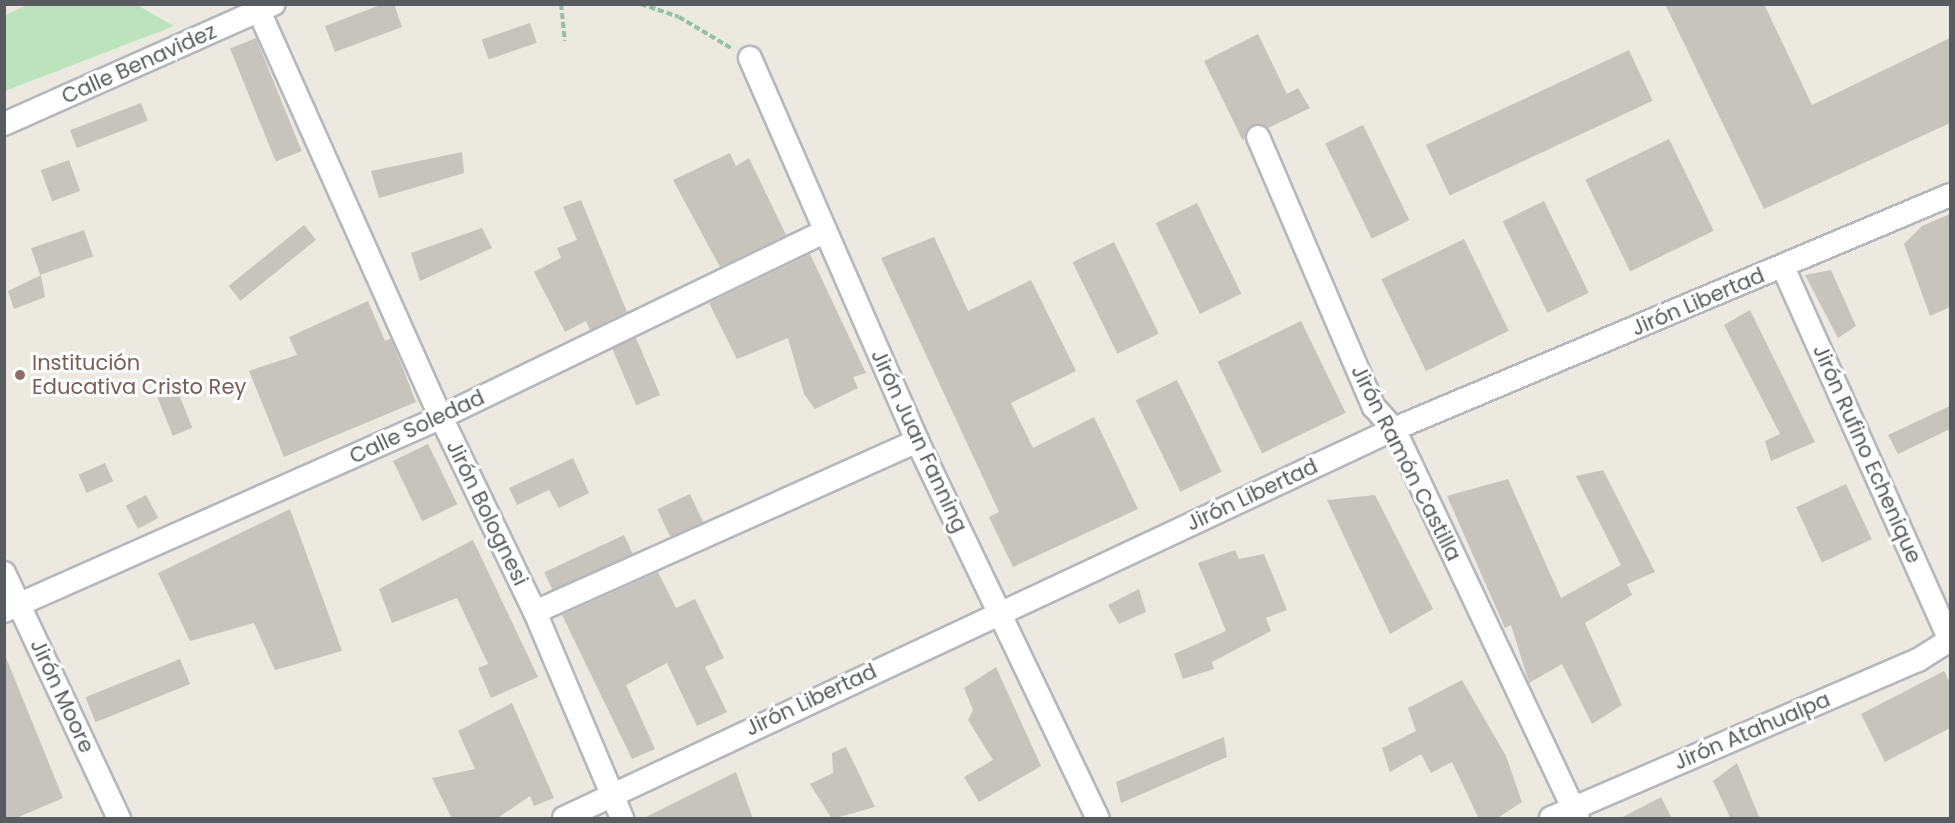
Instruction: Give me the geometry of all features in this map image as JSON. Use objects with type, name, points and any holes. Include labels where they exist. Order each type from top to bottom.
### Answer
[{"type":"street","name":"Calle Benavidez","points":[[4,124],[267,8]]},
{"type":"street","name":"Jirón Bolognesi","points":[[267,8],[441,417],[535,612],[622,819]]},
{"type":"street","name":"Jirón Juan Fanning","points":[[750,58],[917,441],[1098,819]]},
{"type":"street","name":"Jirón Ramón Castilla","points":[[1258,137],[1374,407],[1394,429],[1575,814]]},
{"type":"street","name":"Jirón Libertad","points":[[564,819],[610,795],[999,612],[1394,429],[1950,195]]},
{"type":"street","name":"Calle Soledad","points":[[12,608],[441,417],[824,232]]},
{"type":"street","name":"Jirón Rufino Echenique","points":[[1783,267],[1950,640]]},
{"type":"street","points":[[535,612],[917,441]]},
{"type":"street","name":"Jirón Moore","points":[[4,573],[12,608],[119,819]]},
{"type":"street","name":"Jirón Atahualpa","points":[[1551,819],[1575,814],[1918,660],[1950,640]]},
{"type":"path","points":[[561,4],[565,41]]},
{"type":"path","points":[[641,4],[679,17],[750,58]]},
{"type":"green space","points":[[30,4],[137,5],[174,26],[5,91],[5,15]]},
{"type":"building","points":[[383,4],[394,4],[402,27],[335,52],[325,26]]},
{"type":"building","points":[[1665,4],[1764,4],[1812,105],[1950,38],[1950,123],[1764,209]]},
{"type":"building","points":[[530,23],[537,43],[489,59],[482,40]]},
{"type":"building","points":[[1258,34],[1287,94],[1298,88],[1310,108],[1268,128],[1252,125],[1243,141],[1204,61]]},
{"type":"building","points":[[256,38],[302,151],[276,162],[230,48]]},
{"type":"building","points":[[1629,50],[1653,101],[1450,195],[1426,145]]},
{"type":"building","points":[[141,103],[148,121],[77,148],[70,130]]},
{"type":"building","points":[[1363,125],[1409,220],[1372,239],[1325,143]]},
{"type":"building","points":[[1669,139],[1714,231],[1630,271],[1585,180]]},
{"type":"building","points":[[462,152],[464,173],[379,198],[371,171]]},
{"type":"building","points":[[730,153],[736,166],[749,158],[786,235],[720,267],[673,180]]},
{"type":"building","points":[[69,160],[80,191],[52,201],[41,170]]},
{"type":"building","points":[[581,200],[627,312],[590,330],[586,321],[565,332],[534,272],[561,258],[557,248],[577,240],[563,207]]},
{"type":"building","points":[[1544,201],[1589,293],[1547,313],[1503,221]]},
{"type":"building","points":[[1197,203],[1241,294],[1200,314],[1156,223]]},
{"type":"building","points":[[1950,214],[1950,307],[1930,316],[1904,244],[1922,226]]},
{"type":"building","points":[[304,225],[316,240],[241,301],[229,286]]},
{"type":"building","points":[[482,228],[492,248],[420,281],[411,253]]},
{"type":"building","points":[[84,230],[93,256],[40,275],[31,248]]},
{"type":"building","points":[[934,237],[968,311],[1031,280],[1076,371],[1011,403],[1033,448],[1094,417],[1138,509],[1013,567],[989,517],[999,512],[881,258]]},
{"type":"building","points":[[1464,239],[1509,331],[1426,371],[1381,279]]},
{"type":"building","points":[[1114,242],[1159,334],[1117,354],[1073,262]]},
{"type":"building","points":[[810,254],[866,373],[853,377],[858,388],[815,409],[804,394],[788,338],[737,359],[709,303]]},
{"type":"building","points":[[1831,270],[1856,326],[1838,338],[1805,275]]},
{"type":"building","points":[[41,275],[45,297],[14,309],[8,291]]},
{"type":"building","points":[[368,301],[385,341],[391,338],[416,402],[284,457],[249,371],[297,355],[289,337]]},
{"type":"building","points":[[1750,310],[1815,442],[1771,461],[1765,441],[1780,434],[1724,325]]},
{"type":"building","points":[[1301,321],[1346,413],[1262,453],[1217,362]]},
{"type":"building","points":[[636,338],[660,395],[636,405],[612,348]]},
{"type":"building","points":[[171,375],[192,428],[173,436],[152,383]]},
{"type":"building","points":[[1177,380],[1222,472],[1180,492],[1136,400]]},
{"type":"building","points":[[1950,406],[1950,429],[1898,454],[1888,435]]},
{"type":"building","points":[[428,444],[457,504],[422,521],[393,461]]},
{"type":"building","points":[[573,458],[589,493],[559,508],[549,490],[517,505],[509,488]]},
{"type":"building","points":[[105,463],[113,481],[87,493],[79,475]]},
{"type":"building","points":[[1603,470],[1655,572],[1627,584],[1632,595],[1585,623],[1622,705],[1592,724],[1562,664],[1529,683],[1511,625],[1505,628],[1447,496],[1508,479],[1561,598],[1621,565],[1576,476]]},
{"type":"building","points":[[1846,484],[1872,539],[1822,563],[1796,507]]},
{"type":"building","points":[[690,494],[703,522],[670,537],[657,509]]},
{"type":"building","points":[[146,495],[158,518],[138,529],[126,506]]},
{"type":"building","points":[[1375,495],[1433,609],[1390,634],[1327,500]]},
{"type":"building","points":[[290,509],[342,651],[275,670],[254,623],[190,641],[158,573]]},
{"type":"building","points":[[624,535],[633,554],[553,591],[544,572]]},
{"type":"building","points":[[473,540],[538,677],[491,698],[478,668],[488,664],[457,598],[392,623],[379,589]]},
{"type":"building","points":[[1235,550],[1239,559],[1264,554],[1287,610],[1266,618],[1271,631],[1212,662],[1214,669],[1183,679],[1174,654],[1226,631],[1198,563]]},
{"type":"building","points":[[658,572],[676,608],[695,599],[724,658],[705,667],[727,712],[697,726],[667,663],[626,685],[655,749],[632,759],[562,615]]},
{"type":"building","points":[[1139,589],[1146,612],[1119,624],[1108,605]]},
{"type":"building","points":[[5,655],[63,798],[14,819],[4,819]]},
{"type":"building","points":[[180,659],[190,684],[96,722],[85,697]]},
{"type":"building","points":[[996,667],[1041,766],[979,802],[964,777],[993,760],[968,720],[973,710],[964,688]]},
{"type":"building","points":[[1944,671],[1950,683],[1950,728],[1885,762],[1861,714]]},
{"type":"building","points":[[1462,680],[1506,756],[1522,802],[1496,819],[1479,819],[1452,762],[1431,773],[1421,754],[1390,772],[1382,748],[1416,731],[1408,708]]},
{"type":"building","points":[[512,703],[554,798],[534,806],[530,796],[496,819],[452,819],[432,778],[475,769],[458,731]]},
{"type":"building","points":[[1224,737],[1227,757],[1121,803],[1116,782]]},
{"type":"building","points":[[846,747],[875,807],[832,819],[810,784],[833,773],[832,753]]},
{"type":"building","points":[[1737,763],[1760,819],[1731,819],[1713,781]]},
{"type":"building","points":[[736,772],[753,819],[642,819]]},
{"type":"building","points":[[1661,797],[1672,819],[1619,819]]},
{"type":"place","name":"Institución Educativa Cristo Rey","points":[[20,375]]}]
